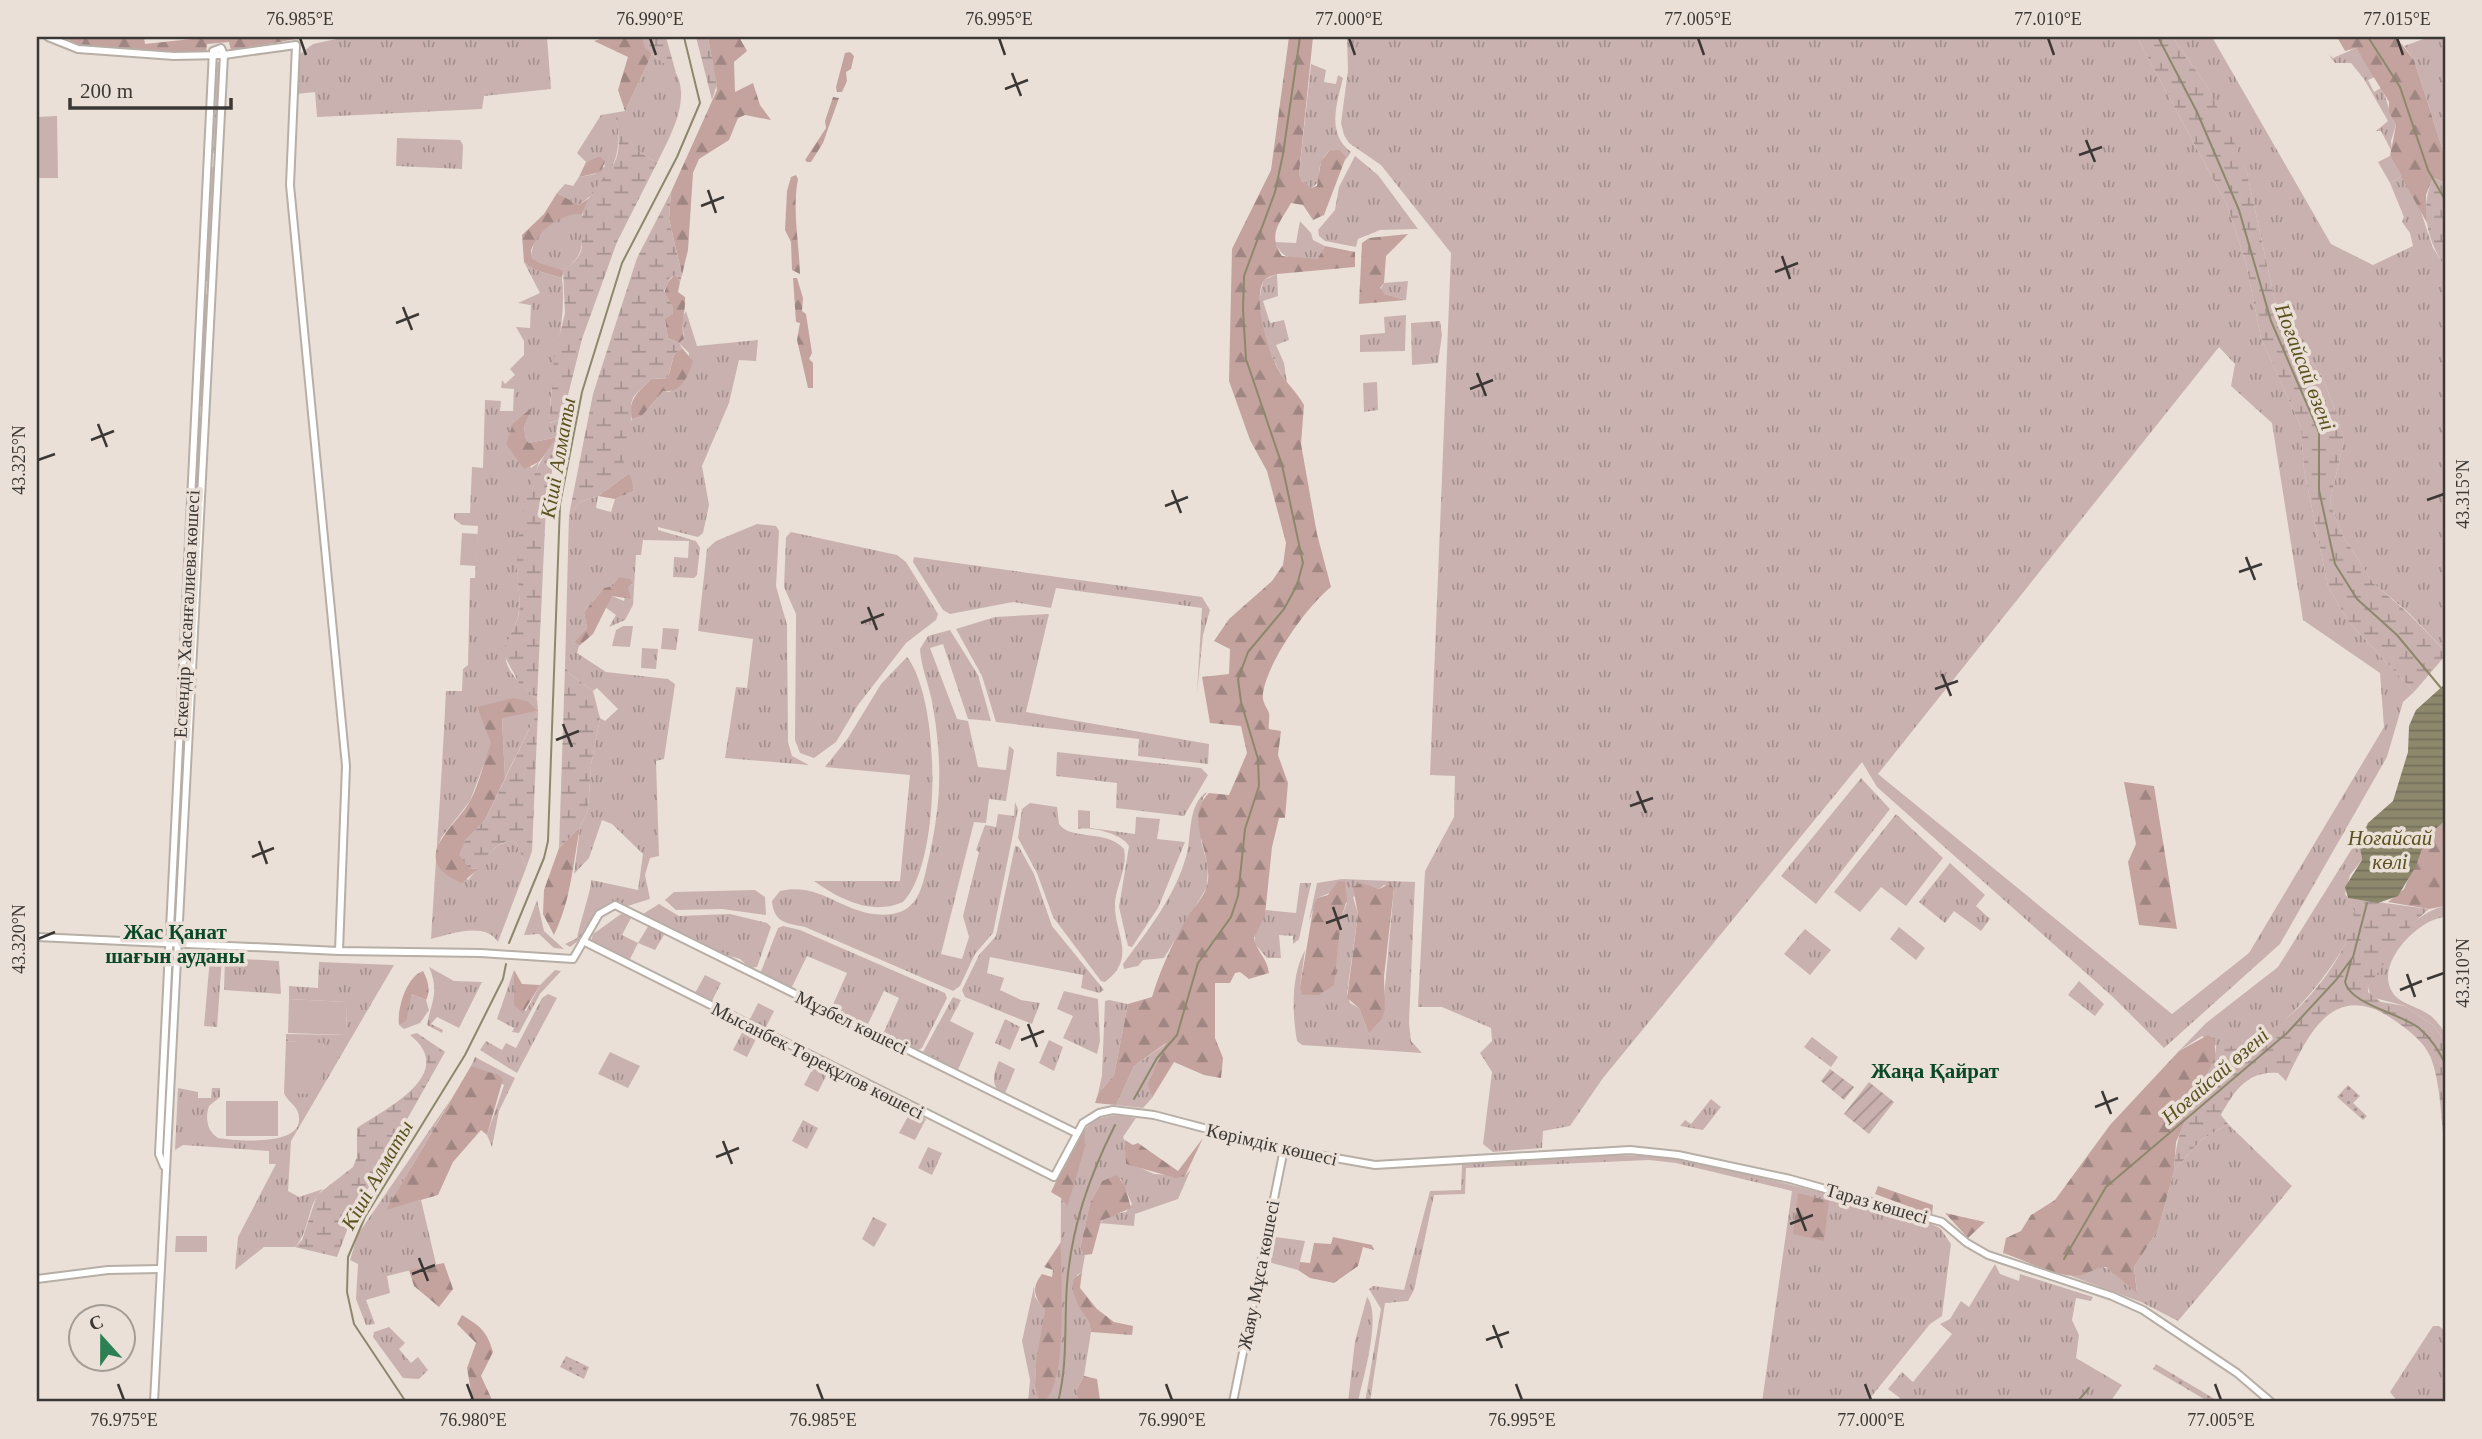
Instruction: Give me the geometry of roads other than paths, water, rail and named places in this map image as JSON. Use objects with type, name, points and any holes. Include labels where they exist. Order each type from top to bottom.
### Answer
[{"type":"street","points":[[48,37],[78,49],[212,56],[296,45],[290,185],[346,766],[339,951]]},
{"type":"street","name":"Ескендір Хасанғалиева көшесі","points":[[154,1402],[224,55]]},
{"type":"street","name":"Ескендір Хасанғалиева көшесі","points":[[166,1171],[159,1154],[212,56]]},
{"type":"street","name":"Мұзбел көшесі","points":[[583,941],[598,914],[606,908],[615,905],[629,909],[1076,1133]]},
{"type":"street","points":[[37,937],[339,951],[481,953],[573,959],[583,941]]},
{"type":"street","name":"Мысанбек Төреқұлов көшесі","points":[[583,941],[1054,1177],[1076,1133]]},
{"type":"street","name":"Көрімдік көшесі","points":[[1076,1133],[1093,1116],[1119,1111],[1154,1115],[1284,1149],[1383,1166],[1478,1160]]},
{"type":"street","name":"Жаяу Мұса көшесі","points":[[1233,1402],[1284,1149]]},
{"type":"street","name":"Тараз көшесі","points":[[1478,1160],[1621,1150],[1664,1153],[1790,1179],[1934,1219],[1988,1255],[2112,1296],[2143,1310],[2237,1373],[2271,1402]]},
{"type":"street","points":[[37,1279],[108,1270],[160,1269]]},
{"type":"water","name":"Ноғайсай көлі","points":[[2445,684],[2445,821],[2426,837],[2416,866],[2398,896],[2378,903],[2348,898],[2345,887],[2362,860],[2360,846],[2368,823],[2393,801],[2408,752],[2409,726],[2416,710]]},
{"type":"waterway","name":"Кіші Алматы","points":[[509,943],[544,858],[548,841],[560,504],[582,392],[622,263],[677,157],[700,103],[684,37]]},
{"type":"waterway","points":[[1134,1099],[1157,1058],[1177,1035],[1198,963],[1231,917],[1238,896],[1245,829],[1259,786],[1258,759],[1241,702],[1238,679],[1248,652],[1284,609],[1297,585],[1303,563],[1282,465],[1246,359],[1243,310],[1244,276],[1275,192],[1283,154],[1300,37]]},
{"type":"waterway","name":"Ноғайсай өзені","points":[[2158,37],[2197,112],[2239,210],[2271,321],[2319,432],[2319,490],[2335,564],[2357,599],[2397,635],[2441,688]]},
{"type":"waterway","points":[[2368,37],[2400,87],[2428,170],[2445,200]]},
{"type":"waterway","name":"Ноғайсай өзені","points":[[2064,1259],[2106,1187],[2287,1033],[2336,980],[2353,957],[2367,903]]},
{"type":"waterway","points":[[2351,961],[2345,982],[2349,990],[2366,1003],[2419,1028],[2434,1044],[2445,1063]]},
{"type":"waterway","name":"Кіші Алматы","points":[[406,1402],[354,1324],[347,1292],[348,1257],[365,1217],[465,1055],[503,979],[506,964]]},
{"type":"waterway","points":[[1058,1402],[1063,1373],[1067,1284],[1073,1242],[1097,1163],[1115,1125]]},
{"type":"waterway","name":"Ноғайсай өзені","points":[[2077,1402],[2089,1388]]},
{"type":"district","name":"Жас Қанат шағын ауданы","points":[[175,944]]},
{"type":"district","name":"Жаңа Қайрат","points":[[1935,1071]]}]
